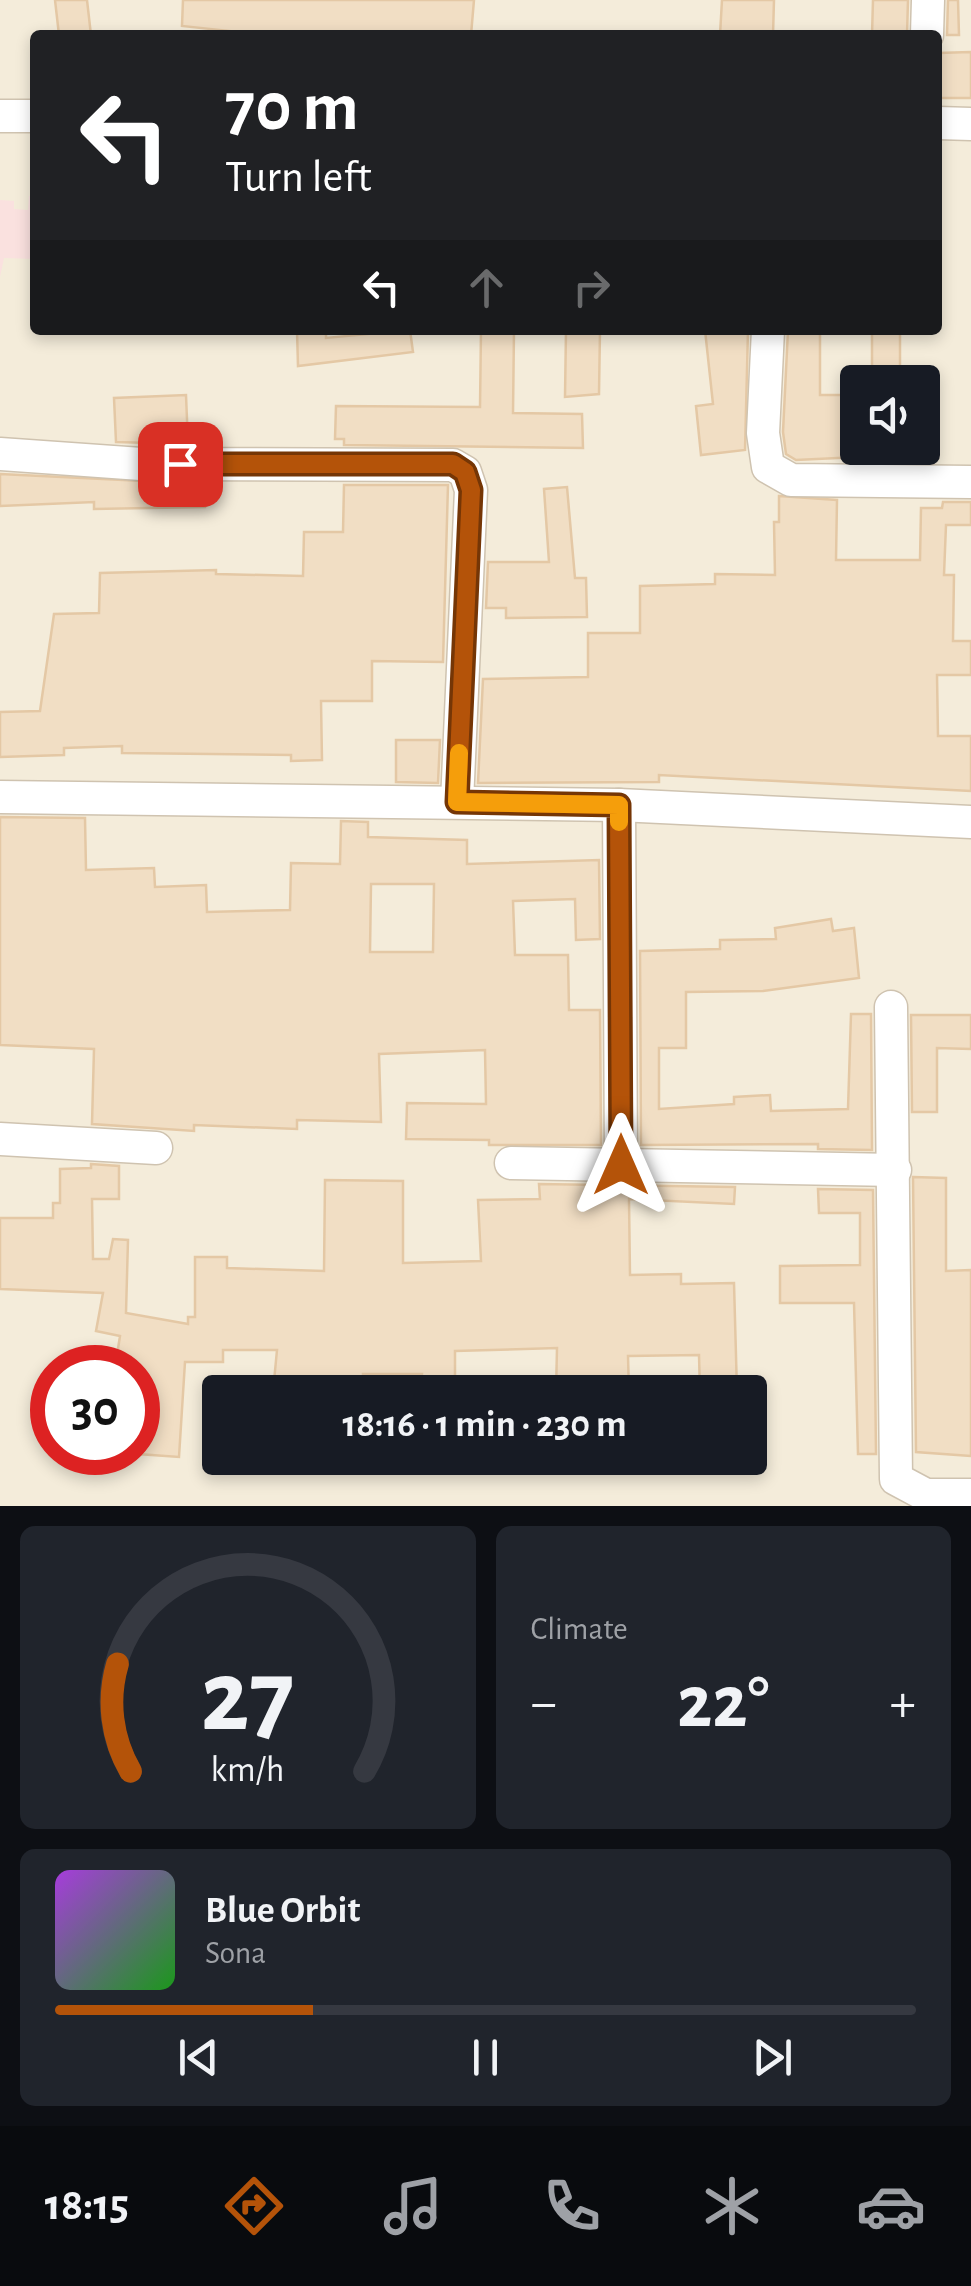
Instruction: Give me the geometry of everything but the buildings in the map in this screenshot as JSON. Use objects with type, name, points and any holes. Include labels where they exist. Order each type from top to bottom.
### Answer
[{"type":"street","points":[[927,30],[928,0]]},
{"type":"street","points":[[0,116],[30,116]]},
{"type":"street","points":[[942,122],[971,124]]},
{"type":"street","points":[[768,335],[763,433],[768,467],[791,480],[971,482]]},
{"type":"street","points":[[0,454],[141,464],[453,464],[465,472],[471,490],[457,802]]},
{"type":"street","points":[[0,797],[619,805],[971,822]]},
{"type":"street","points":[[619,805],[621,1165]]},
{"type":"street","points":[[891,1007],[896,1478],[926,1495],[971,1495]]},
{"type":"street","points":[[0,1140],[156,1148]]},
{"type":"street","points":[[511,1164],[895,1170]]},
{"type":"shaded area","points":[[0,0],[971,0],[971,1506],[0,1506]]},
{"type":"shaded area","points":[[30,196],[30,259],[4,258],[0,277],[0,200],[14,201],[14,209],[28,210]]},
{"type":"slow traffic","points":[[459,753],[457,802],[619,805],[619,822]]},
{"type":"route","points":[[180,464],[453,464],[465,472],[471,490],[457,802],[619,805],[621,1165]]}]
